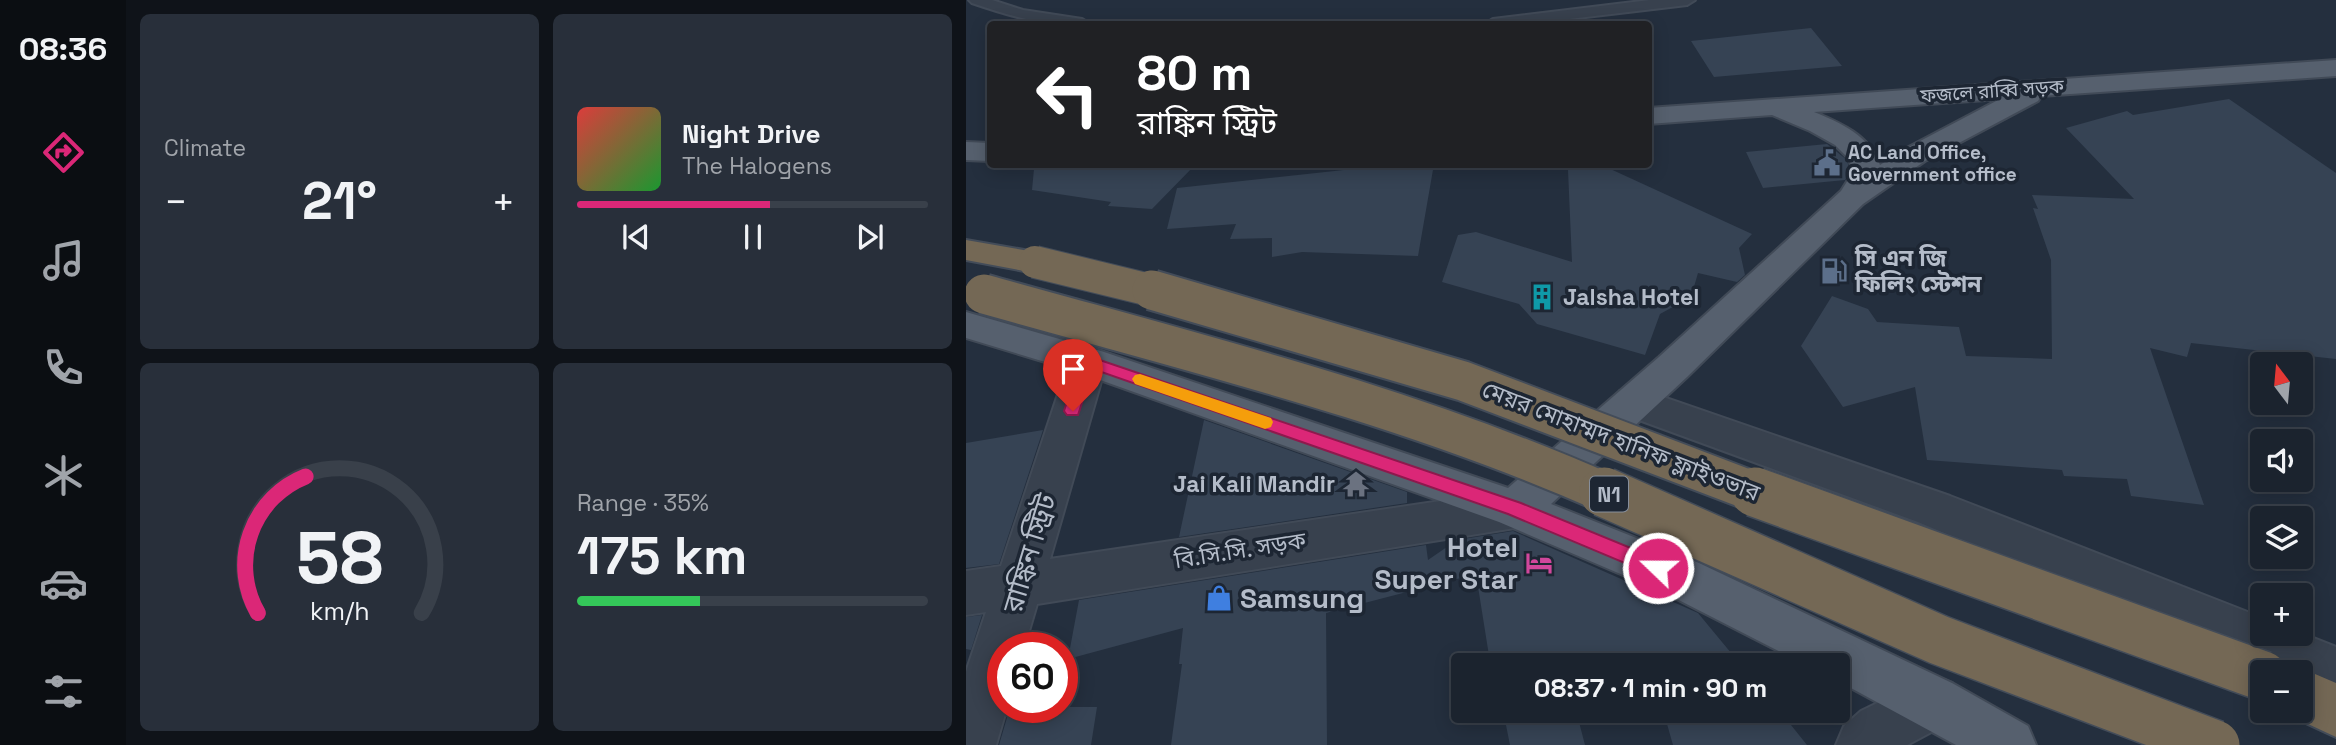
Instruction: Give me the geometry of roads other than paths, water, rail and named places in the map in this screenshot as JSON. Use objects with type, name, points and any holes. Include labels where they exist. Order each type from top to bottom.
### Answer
[{"type":"highway","name":"মেয়র মোহাম্মদ হানিফ ফ্লাইওভার","points":[[966,250],[1121,281],[1463,381],[1782,502],[2250,671]]},
{"type":"highway","name":"N1","points":[[966,288],[1317,388],[1426,423],[1577,480],[1939,640],[2215,745]]},
{"type":"highway","points":[[2313,699],[2336,710]]},
{"type":"main road","name":"ফজলে রাব্বি সড়ক","points":[[1652,116],[2336,68]]},
{"type":"main road","points":[[1515,509],[1634,402],[1852,197],[1915,155],[2043,87]]},
{"type":"main road","points":[[1774,107],[1814,122],[1856,146],[1866,161],[1868,172],[1852,197]]},
{"type":"main road","points":[[966,151],[987,152]]},
{"type":"main road","points":[[966,325],[1088,361],[1515,509],[1682,578],[1933,702],[2008,745]]},
{"type":"street","name":"রাঙ্কিন স্ট্রিট","points":[[970,745],[1088,361]]},
{"type":"street","points":[[1634,402],[1934,509],[2336,672]]},
{"type":"street","name":"বি.সি.সি. সড়ক","points":[[966,593],[1515,509]]},
{"type":"street","points":[[1863,745],[1880,730],[1933,702]]},
{"type":"lane","points":[[977,0],[1020,14],[1063,21]]},
{"type":"lane","points":[[1517,21],[1687,0]]},
{"type":"place","name":"AC Land Office, Government office","points":[[1827,163]]},
{"type":"place","name":"সি এন জি ফিলিং স্টেশন","points":[[1834,271]]},
{"type":"place","name":"Jalsha Hotel","points":[[1542,297]]},
{"type":"place","name":"Jai Kali Mandir","points":[[1356,484]]},
{"type":"place","name":"Hotel Super Star","points":[[1539,563]]},
{"type":"place","name":"Samsung","points":[[1219,598]]}]
